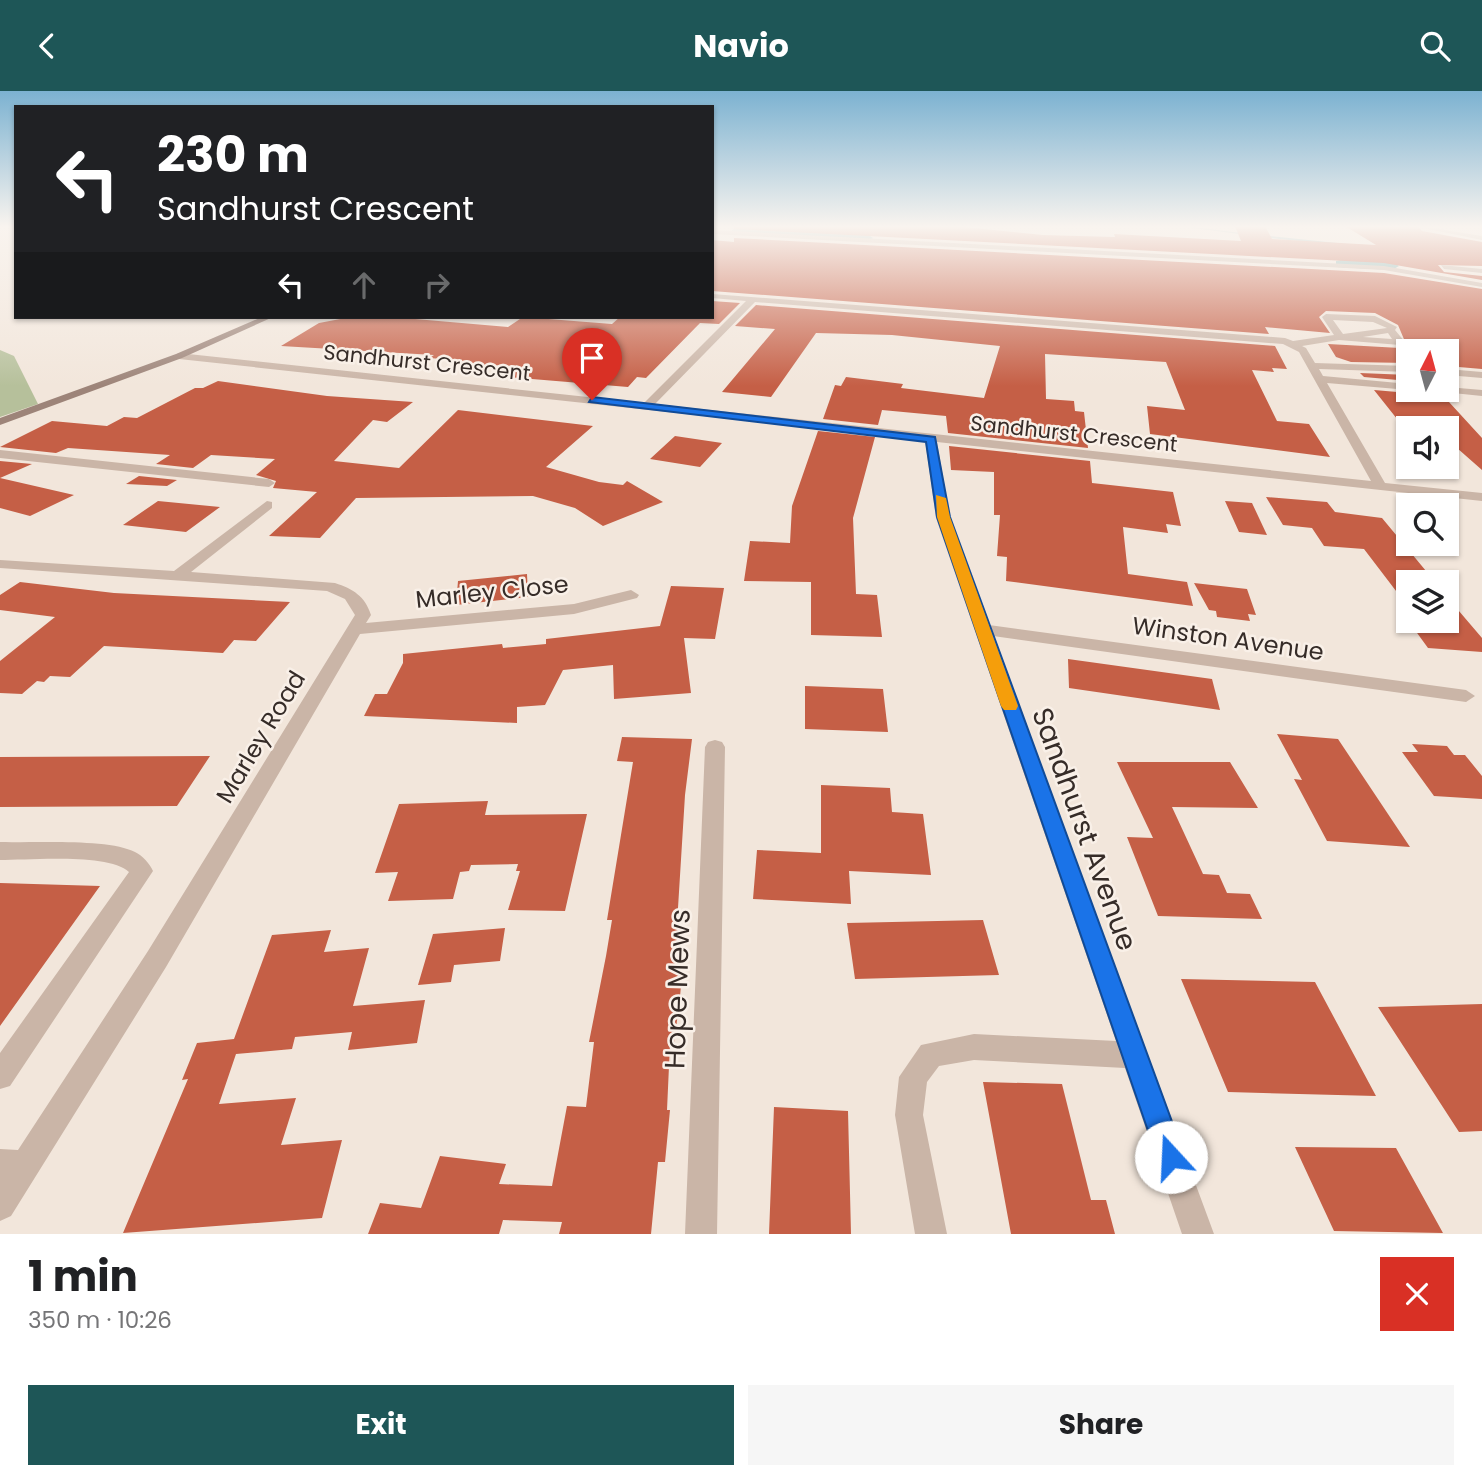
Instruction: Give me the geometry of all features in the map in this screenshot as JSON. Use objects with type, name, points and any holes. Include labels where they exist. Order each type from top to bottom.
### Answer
[{"type":"main road","points":[[0,422],[178,356],[264,319]]},
{"type":"street","points":[[1449,279],[1482,285]]},
{"type":"street","points":[[714,296],[1274,339],[1294,344],[1303,350],[1380,486]]},
{"type":"street","points":[[648,406],[753,299]]},
{"type":"street","points":[[1325,317],[1375,319],[1387,322],[1393,327],[1390,330],[1400,342],[1341,338],[1325,317]]},
{"type":"street","points":[[1294,344],[1390,330]]},
{"type":"street","name":"Sandhurst Crescent","points":[[178,356],[1482,497]]},
{"type":"street","points":[[1311,366],[1396,369]]},
{"type":"street","points":[[1460,373],[1482,375]]},
{"type":"street","points":[[1320,379],[1396,386]]},
{"type":"street","points":[[1460,391],[1482,393]]},
{"type":"street","name":"Sandhurst Avenue","points":[[931,439],[943,517],[1198,1234]]},
{"type":"street","points":[[0,454],[269,483]]},
{"type":"street","points":[[177,576],[267,505]]},
{"type":"street","points":[[0,564],[330,586],[348,592],[360,602],[363,615],[356,629]]},
{"type":"street","name":"Marley Close","points":[[356,629],[574,610],[631,595]]},
{"type":"street","name":"Marley Road","points":[[0,1205],[12,1164],[157,959],[356,629]]},
{"type":"street","name":"Winston Avenue","points":[[982,629],[1466,696]]},
{"type":"street","name":"Hope Mews","points":[[701,1234],[715,747]]},
{"type":"street","points":[[0,851],[99,853],[128,858],[142,871],[0,1076]]},
{"type":"street","points":[[931,1234],[909,1115],[913,1077],[931,1054],[974,1047],[1134,1055]]},
{"type":"green space","points":[[0,350],[14,356],[38,404],[0,417]]},
{"type":"building","points":[[714,279],[1423,279],[1482,289],[1482,369],[1460,367],[1460,339],[1404,339],[1398,325],[1375,313],[1326,311],[1319,317],[1330,333],[1265,327],[1269,334],[714,291]]},
{"type":"building","points":[[714,301],[740,303],[719,324],[700,323],[646,378],[637,377],[628,387],[508,377],[516,366],[450,364],[456,360],[429,358],[434,355],[281,346],[319,323],[340,319],[415,319],[508,327],[520,319],[612,324],[618,319],[714,319]]},
{"type":"building","points":[[756,305],[1275,346],[1287,369],[1272,368],[1274,372],[1252,370],[1277,421],[1309,424],[1330,457],[1150,434],[1147,406],[1185,410],[1166,362],[1045,354],[1046,399],[1074,401],[1075,411],[1084,412],[1088,448],[948,433],[946,416],[882,410],[878,425],[823,419],[835,385],[841,386],[846,377],[903,384],[901,388],[984,398],[1000,346],[892,335],[816,333],[771,397],[722,392],[775,329],[735,326]]},
{"type":"building","points":[[1328,344],[1396,348],[1396,363],[1351,362],[1336,357]]},
{"type":"building","points":[[1360,373],[1396,374],[1396,380],[1364,377]]},
{"type":"building","points":[[218,381],[327,396],[413,402],[387,422],[373,420],[334,461],[399,468],[458,410],[593,426],[546,467],[599,482],[623,485],[627,481],[663,502],[603,526],[575,508],[533,496],[356,498],[320,538],[269,536],[317,492],[273,488],[276,481],[256,475],[275,459],[211,455],[193,468],[156,464],[170,455],[68,448],[56,453],[0,447],[52,421],[107,426],[124,417],[137,418],[195,388],[203,388]]},
{"type":"building","points":[[1374,390],[1396,392],[1396,403],[1450,403],[1482,438],[1482,470],[1459,450],[1459,416],[1396,418]]},
{"type":"building","points":[[818,431],[875,437],[853,518],[856,594],[877,595],[882,637],[811,635],[811,582],[744,581],[750,541],[790,543],[792,506]]},
{"type":"building","points":[[675,436],[722,443],[700,467],[650,459]]},
{"type":"building","points":[[949,446],[1090,461],[1092,483],[1173,492],[1181,526],[1166,524],[1168,533],[1123,527],[1128,574],[1187,582],[1193,606],[1006,581],[1007,557],[997,556],[1000,515],[994,515],[994,472],[951,470]]},
{"type":"building","points":[[0,461],[32,464],[0,478]]},
{"type":"building","points":[[139,476],[177,480],[167,486],[126,484]]},
{"type":"building","points":[[0,478],[74,495],[30,516],[0,508]]},
{"type":"building","points":[[1266,497],[1327,502],[1335,512],[1382,518],[1396,535],[1396,556],[1414,556],[1425,570],[1396,570],[1396,591],[1364,549],[1324,546],[1312,528],[1283,525]]},
{"type":"building","points":[[158,501],[220,507],[186,532],[123,525]]},
{"type":"building","points":[[1225,501],[1252,503],[1267,535],[1239,532]]},
{"type":"building","points":[[527,574],[528,597],[456,605],[458,581]]},
{"type":"building","points":[[20,582],[114,593],[290,602],[256,641],[234,640],[223,653],[104,646],[70,677],[50,676],[44,682],[37,681],[22,694],[0,693],[0,661],[55,617],[0,610],[0,595]]},
{"type":"building","points":[[1194,583],[1247,589],[1256,615],[1248,614],[1250,621],[1217,617],[1216,611],[1209,610]]},
{"type":"building","points":[[671,586],[724,588],[715,639],[684,638],[691,693],[614,699],[613,665],[563,670],[545,705],[517,707],[517,723],[364,716],[375,694],[387,694],[403,663],[403,654],[502,644],[503,648],[546,644],[546,639],[660,626]]},
{"type":"building","points":[[1459,611],[1482,638],[1482,652],[1428,648],[1417,633],[1459,633]]},
{"type":"building","points":[[1068,659],[1212,679],[1220,710],[1069,688]]},
{"type":"building","points":[[805,686],[883,689],[888,732],[805,729]]},
{"type":"building","points":[[1277,734],[1338,739],[1410,847],[1327,841],[1294,779],[1302,780]]},
{"type":"building","points":[[622,737],[692,739],[685,795],[677,924],[681,924],[678,962],[683,962],[674,1044],[670,1044],[667,1110],[670,1110],[665,1162],[658,1162],[651,1234],[559,1234],[562,1222],[503,1220],[499,1234],[368,1234],[380,1203],[421,1208],[440,1156],[506,1164],[499,1184],[552,1186],[567,1106],[586,1107],[594,1042],[589,1042],[612,920],[607,920],[633,762],[617,761]]},
{"type":"building","points":[[1412,744],[1447,746],[1454,755],[1465,755],[1482,776],[1482,799],[1434,796],[1402,752],[1418,752]]},
{"type":"building","points":[[210,756],[177,806],[0,807],[0,757]]},
{"type":"building","points":[[1117,762],[1230,762],[1258,808],[1172,807],[1203,874],[1219,875],[1227,893],[1250,894],[1262,919],[1158,916],[1127,837],[1153,838]]},
{"type":"building","points":[[821,785],[890,788],[892,812],[923,814],[931,875],[849,871],[851,904],[753,899],[757,850],[821,853]]},
{"type":"building","points":[[488,801],[485,815],[587,814],[565,911],[508,910],[520,871],[516,871],[518,864],[471,865],[469,871],[460,872],[453,899],[388,901],[398,872],[375,873],[399,804]]},
{"type":"building","points":[[0,883],[100,886],[0,1026]]},
{"type":"building","points":[[983,920],[999,975],[855,979],[847,923]]},
{"type":"building","points":[[505,928],[500,961],[454,965],[451,982],[418,985],[433,934]]},
{"type":"building","points":[[331,930],[324,952],[369,948],[353,1006],[425,1000],[417,1043],[348,1050],[352,1032],[295,1037],[292,1049],[236,1054],[219,1104],[296,1098],[281,1145],[342,1140],[322,1218],[123,1233],[188,1079],[182,1080],[197,1043],[234,1039],[272,935]]},
{"type":"building","points":[[1181,979],[1315,982],[1376,1096],[1228,1092]]},
{"type":"building","points":[[1482,1004],[1482,1131],[1459,1132],[1378,1007]]},
{"type":"building","points":[[983,1082],[1062,1084],[1091,1200],[1106,1200],[1115,1234],[1011,1234]]},
{"type":"building","points":[[774,1107],[848,1111],[851,1234],[769,1234]]},
{"type":"building","points":[[1295,1147],[1396,1148],[1443,1233],[1334,1231]]},
{"type":"slow traffic","points":[[940,498],[943,517],[1010,706]]},
{"type":"route","points":[[592,400],[931,439],[943,517],[1171,1157]]}]
